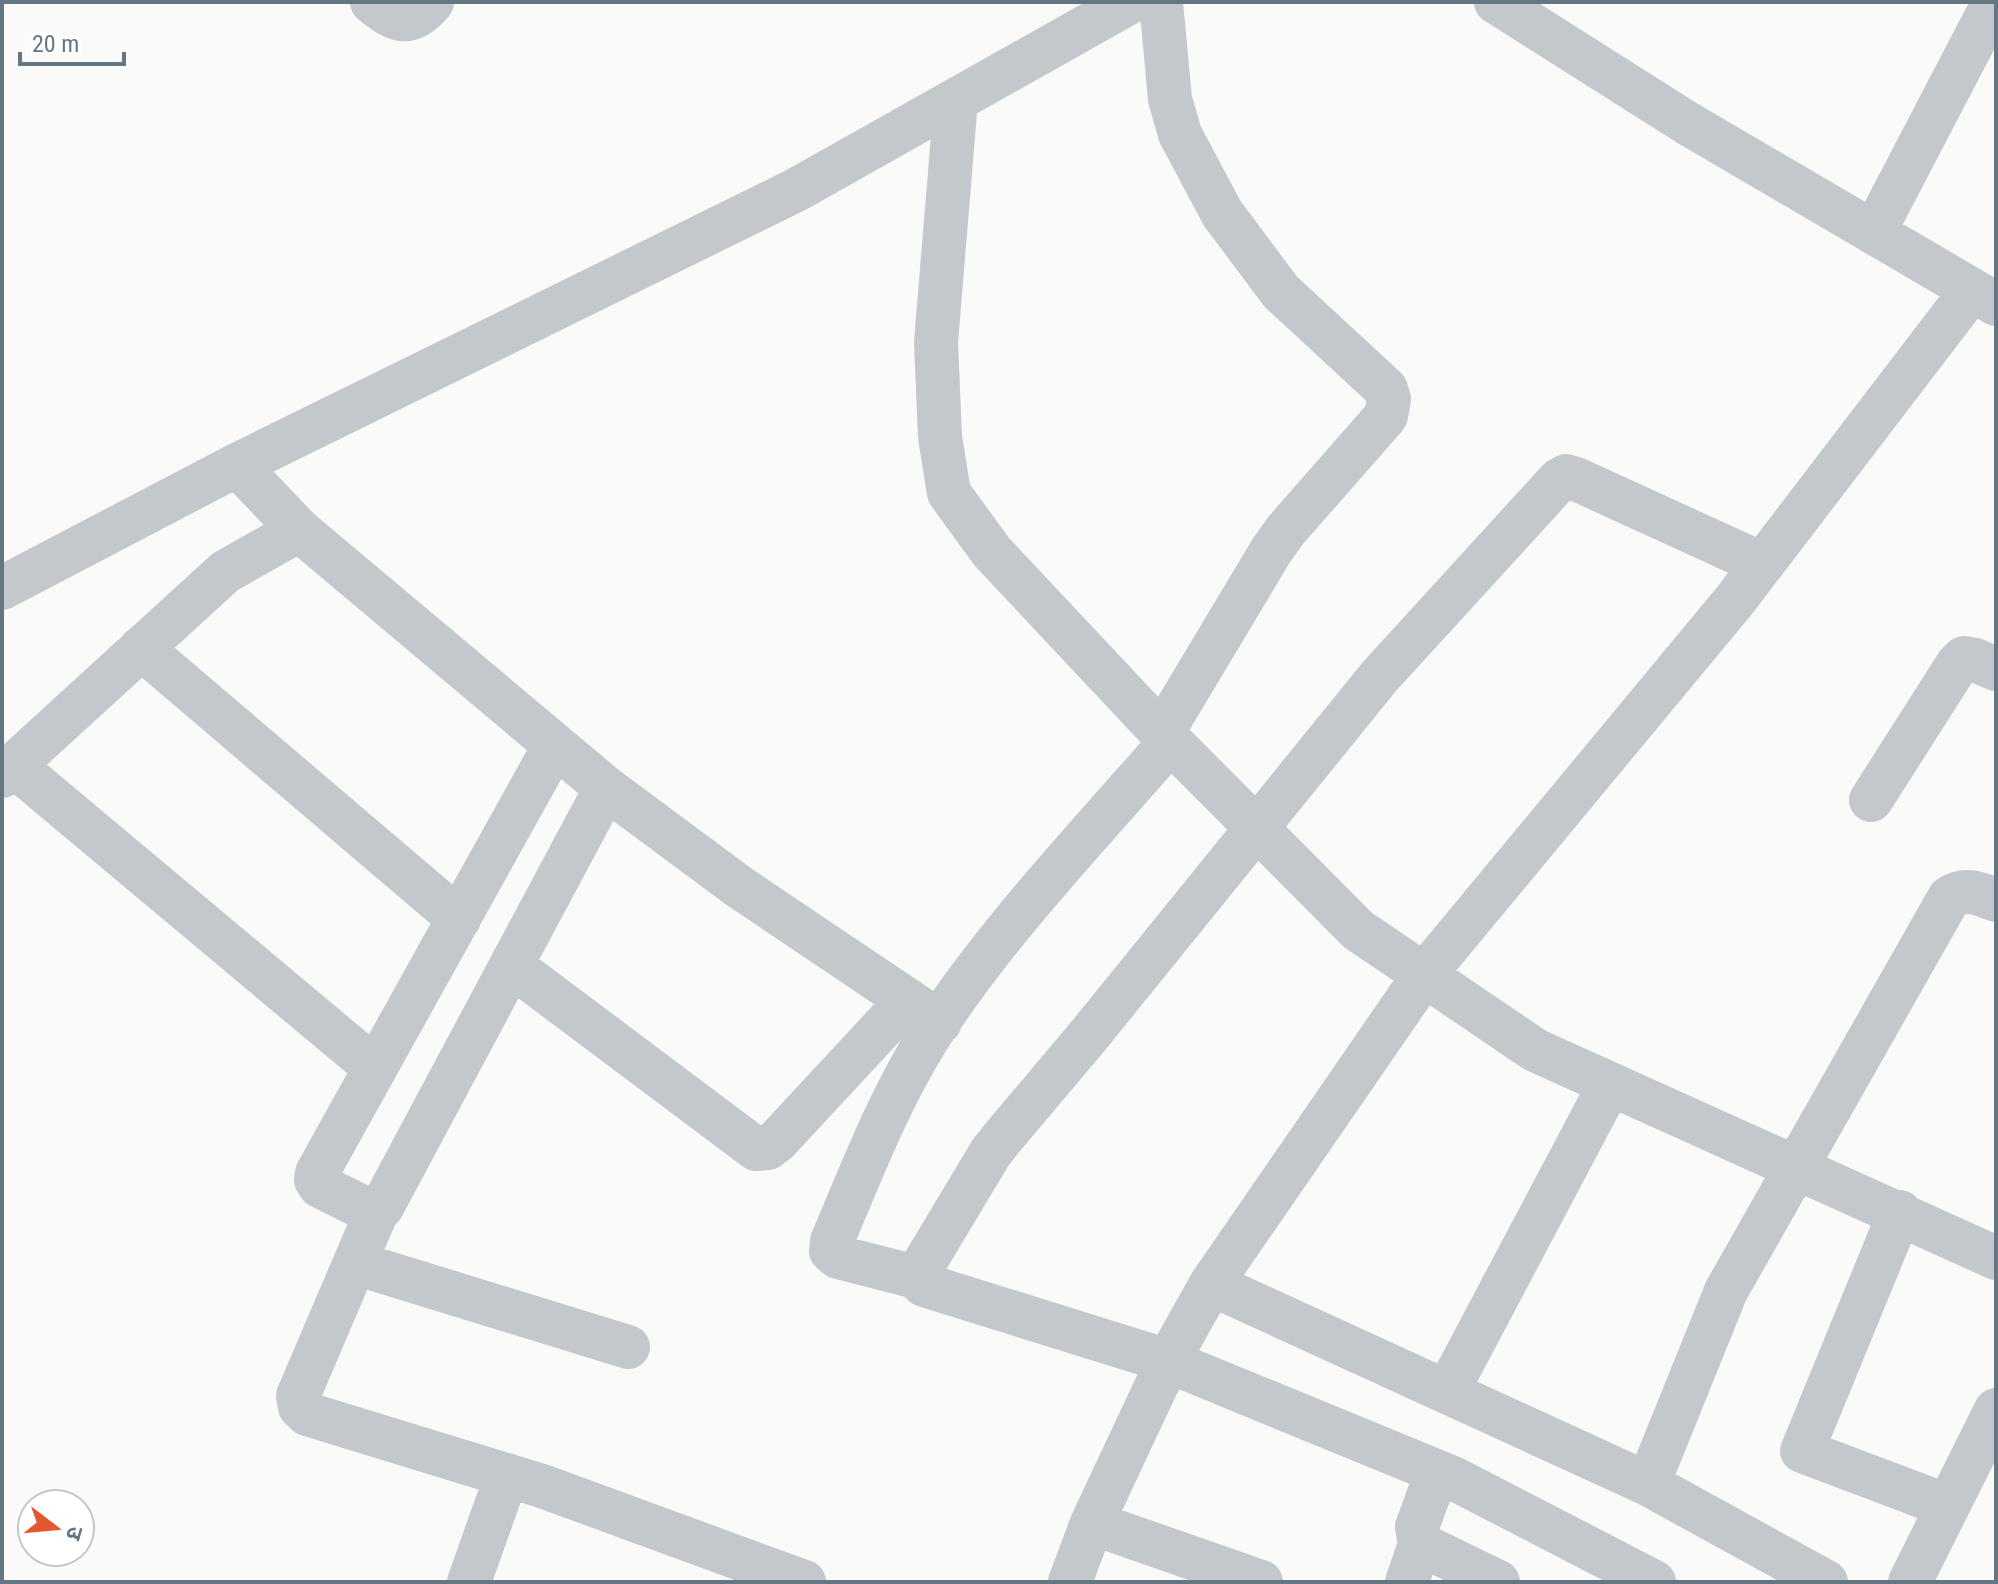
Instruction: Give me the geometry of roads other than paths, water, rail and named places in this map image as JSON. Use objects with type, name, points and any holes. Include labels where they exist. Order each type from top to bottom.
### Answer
[{"type":"street","points":[[372,2],[393,17],[407,21],[420,16],[432,2]]},
{"type":"street","points":[[2,588],[237,465],[796,190],[1130,2]]},
{"type":"street","points":[[512,966],[756,1149],[768,1148],[979,964],[1166,738],[1271,551],[1386,416],[1389,399],[1386,389],[1281,292],[1222,213],[1180,134],[1170,99],[1161,2]]},
{"type":"street","points":[[1070,1582],[1092,1523],[1168,1361],[1211,1284],[1424,975],[1984,297],[1687,123],[1496,2]]},
{"type":"street","points":[[1874,232],[1994,2]]},
{"type":"street","points":[[956,100],[936,342],[940,437],[949,493],[992,552],[1166,738],[1358,930],[1535,1050],[1796,1169],[1900,1212],[1996,1258]]},
{"type":"street","points":[[237,465],[299,530],[606,788],[738,886],[924,1011]]},
{"type":"street","points":[[916,1277],[991,1152],[1379,677],[1559,480],[1566,476],[1762,564]]},
{"type":"street","points":[[299,530],[225,572],[8,771],[375,1068]]},
{"type":"street","points":[[141,648],[459,919]]},
{"type":"street","points":[[1871,800],[1957,665],[1964,658],[1996,669]]},
{"type":"street","points":[[377,1211],[370,1211],[320,1186],[316,1180],[555,745]]},
{"type":"street","points":[[606,788],[382,1207],[377,1211],[298,1396],[300,1407],[307,1414],[507,1475],[804,1582]]},
{"type":"street","points":[[1648,1484],[1726,1291],[1949,898],[1959,891],[1971,891],[1996,900]]},
{"type":"street","points":[[924,1011],[921,1051],[879,1130],[832,1241],[831,1251],[838,1257],[916,1277],[924,1285],[1168,1361],[1437,1472],[1654,1582]]},
{"type":"street","points":[[1448,1390],[1610,1084]]},
{"type":"street","points":[[1900,1212],[1802,1451],[1948,1506]]},
{"type":"street","points":[[355,1263],[628,1347]]},
{"type":"street","points":[[1211,1284],[1648,1484],[1826,1582]]},
{"type":"street","points":[[1910,1582],[1996,1410]]},
{"type":"street","points":[[1437,1472],[1417,1527],[1413,1563],[1498,1582]]},
{"type":"street","points":[[469,1582],[507,1475]]},
{"type":"street","points":[[1092,1523],[1261,1582]]}]
